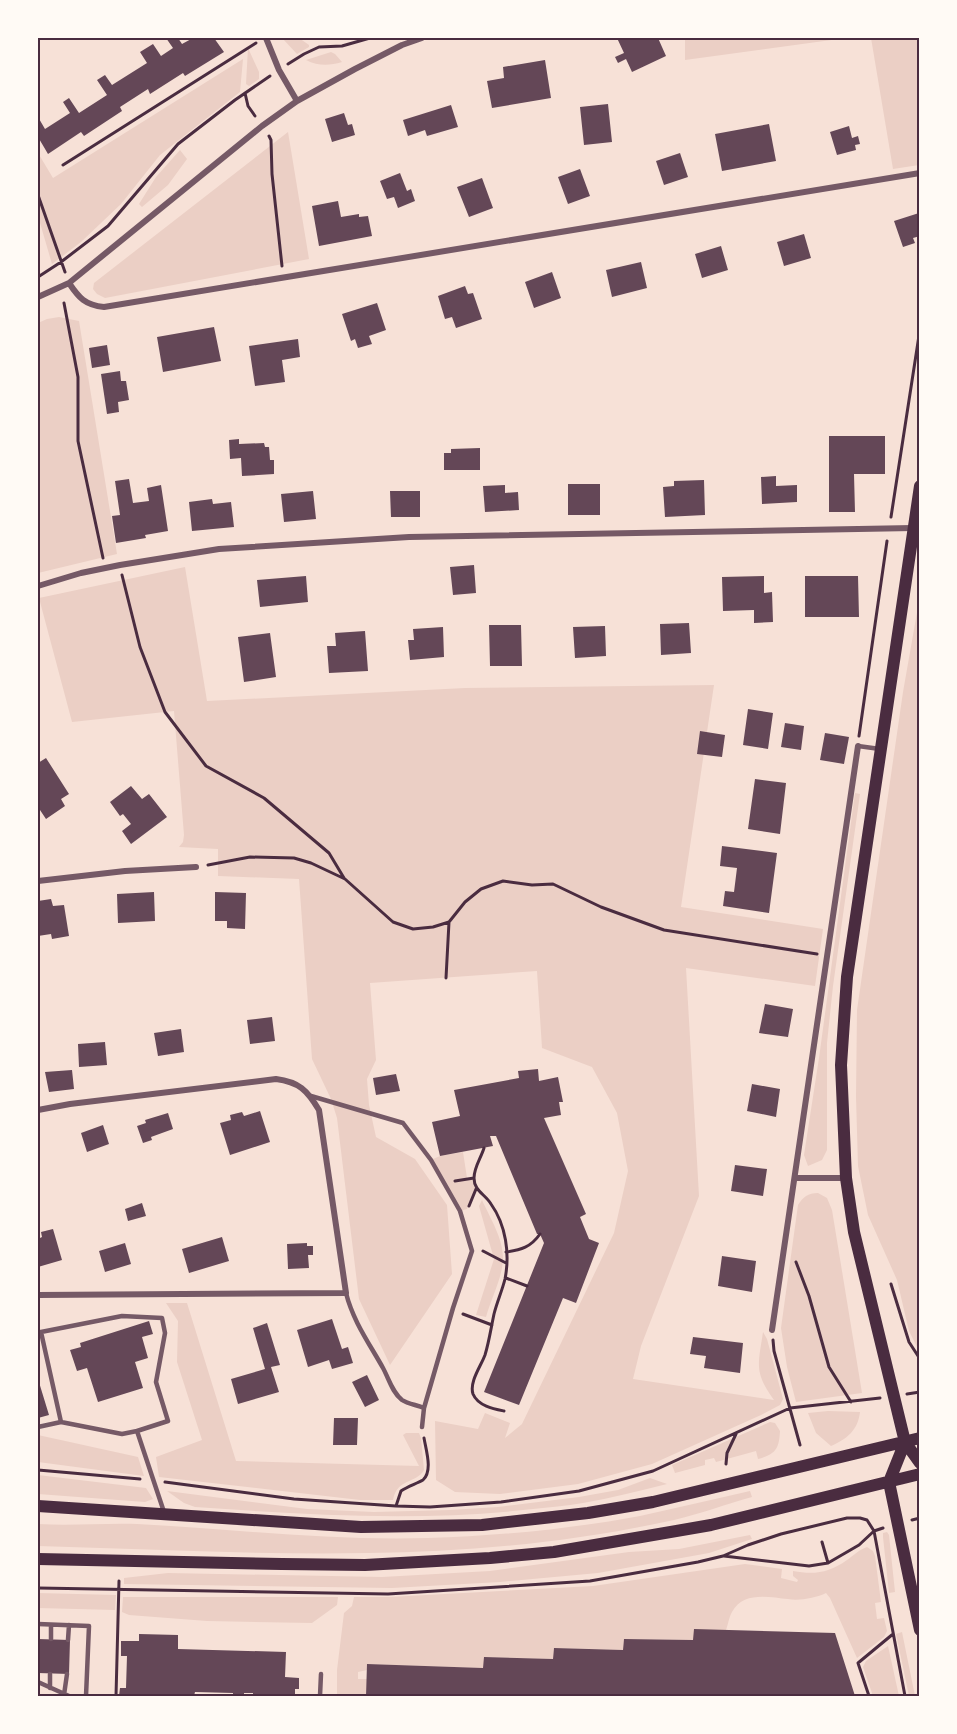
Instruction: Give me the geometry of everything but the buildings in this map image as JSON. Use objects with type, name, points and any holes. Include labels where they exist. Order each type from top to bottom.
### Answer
[{"type":"main road","points":[[920,486],[847,977],[841,1065],[846,1178],[854,1232],[905,1442],[920,1463]]},
{"type":"main road","points":[[38,1506],[361,1527],[482,1525],[588,1513],[653,1502],[920,1438]]},
{"type":"main road","points":[[905,1442],[889,1482],[920,1630]]},
{"type":"main road","points":[[38,1558],[365,1564],[490,1558],[554,1552],[711,1525],[920,1474]]},
{"type":"street","points":[[266,38],[279,70],[297,101]]},
{"type":"street","points":[[38,297],[69,283],[200,175],[297,101],[402,45],[422,38]]},
{"type":"street","points":[[69,283],[86,303],[93,306],[104,306],[920,173]]},
{"type":"street","points":[[38,586],[105,568],[219,549],[409,537],[913,528]]},
{"type":"street","points":[[772,1330],[858,746]]},
{"type":"street","points":[[38,881],[125,871],[196,867]]},
{"type":"street","points":[[38,1110],[70,1104],[276,1079],[294,1083],[311,1096],[319,1110],[346,1293],[38,1295]]},
{"type":"street","points":[[795,1178],[846,1178]]},
{"type":"lane","points":[[858,746],[880,749]]},
{"type":"lane","points":[[311,1096],[403,1124],[431,1160],[460,1211],[472,1251],[424,1408],[422,1428]]},
{"type":"lane","points":[[346,1293],[359,1329],[394,1391],[402,1400],[424,1408]]},
{"type":"lane","points":[[38,1427],[61,1422],[122,1434],[168,1421],[156,1382],[165,1333],[162,1318],[122,1316],[39,1332],[61,1422]]},
{"type":"lane","points":[[137,1431],[165,1515]]},
{"type":"lane","points":[[38,1624],[88,1626],[86,1696]]},
{"type":"lane","points":[[51,1624],[51,1640]]},
{"type":"lane","points":[[68,1640],[69,1625]]},
{"type":"lane","points":[[50,1674],[50,1688]]},
{"type":"lane","points":[[38,1682],[66,1696],[67,1674]]},
{"type":"lane","points":[[320,1696],[321,1674]]},
{"type":"path","points":[[38,277],[108,226],[178,144],[235,100],[304,54],[319,47],[342,46],[370,38]]},
{"type":"path","points":[[63,165],[246,49]]},
{"type":"path","points":[[272,140],[272,174],[283,277]]},
{"type":"path","points":[[38,195],[69,283]]},
{"type":"path","points":[[64,303],[78,377],[78,441],[105,568]]},
{"type":"path","points":[[120,565],[140,647],[165,712],[206,766],[264,798],[328,853],[345,879],[393,922],[413,928],[433,927],[449,921],[465,902],[481,889],[503,881],[532,885],[553,884],[601,907],[664,930],[828,955]]},
{"type":"path","points":[[196,867],[250,857],[294,858],[311,863],[345,879]]},
{"type":"path","points":[[446,978],[449,921]]},
{"type":"path","points":[[484,1148],[476,1165],[474,1178],[476,1189],[491,1203],[505,1233],[506,1263],[505,1278],[485,1354],[472,1386],[478,1402],[504,1412]]},
{"type":"path","points":[[444,1183],[474,1178]]},
{"type":"path","points":[[506,1252],[523,1249],[535,1241],[540,1234]]},
{"type":"path","points":[[786,1238],[809,1296],[829,1367],[851,1402]]},
{"type":"path","points":[[472,1251],[484,1251],[506,1263]]},
{"type":"path","points":[[505,1278],[527,1286]]},
{"type":"path","points":[[891,1284],[909,1342],[920,1359]]},
{"type":"path","points":[[452,1311],[492,1325]]},
{"type":"path","points":[[772,1330],[774,1351],[800,1445]]},
{"type":"path","points":[[38,1470],[154,1480],[294,1498],[396,1506],[430,1507],[501,1502],[579,1491],[653,1471],[790,1408],[858,1401]]},
{"type":"path","points":[[396,1506],[401,1491],[427,1475],[422,1428]]},
{"type":"path","points":[[726,1464],[737,1432]]},
{"type":"path","points":[[723,1556],[809,1566],[828,1563],[859,1545],[873,1531],[905,1696]]},
{"type":"path","points":[[822,1542],[828,1563]]},
{"type":"path","points":[[116,1696],[119,1581]]},
{"type":"path","points":[[869,1696],[858,1663],[893,1634]]},
{"type":"shaded area","points":[[282,38],[299,38],[309,47],[297,54]]},
{"type":"shaded area","points":[[685,38],[846,38],[685,60]]},
{"type":"shaded area","points":[[871,38],[919,38],[919,165],[893,169]]},
{"type":"shaded area","points":[[248,48],[259,72],[259,79],[249,86],[246,84]]},
{"type":"shaded area","points":[[331,52],[342,62],[324,65],[306,60]]},
{"type":"shaded area","points":[[243,59],[240,92],[160,155],[121,204],[81,242],[52,264],[38,216],[38,153],[53,178]]},
{"type":"shaded area","points":[[288,132],[309,259],[105,298],[97,294],[93,289],[94,283]]},
{"type":"shaded area","points":[[180,150],[187,159],[168,185],[142,207],[139,204],[156,177]]},
{"type":"shaded area","points":[[59,317],[79,321],[117,554],[38,573],[38,323]]},
{"type":"shaded area","points":[[185,567],[207,701],[465,688],[714,685],[681,907],[823,929],[815,986],[686,968],[699,1196],[641,1346],[633,1379],[774,1400],[760,1375],[763,1332],[767,1339],[783,1399],[780,1405],[652,1464],[578,1484],[500,1494],[455,1492],[436,1480],[435,1421],[478,1429],[485,1413],[510,1423],[505,1438],[522,1424],[614,1233],[628,1171],[617,1113],[592,1067],[542,1048],[537,971],[370,983],[376,1060],[367,1079],[369,1105],[376,1137],[415,1159],[447,1205],[452,1274],[390,1365],[359,1299],[337,1118],[331,1099],[312,1059],[299,879],[218,876],[218,849],[179,847],[184,835],[174,711],[72,722],[39,598]]},
{"type":"shaded area","points":[[919,601],[919,1351],[909,1331],[897,1280],[868,1215],[858,1166],[856,1097],[857,1010],[903,692]]},
{"type":"shaded area","points":[[855,793],[860,794],[827,1043],[827,1150],[822,1160],[808,1166],[804,1155]]},
{"type":"shaded area","points":[[463,1152],[467,1178],[474,1178],[476,1189],[467,1209],[460,1211],[431,1160]]},
{"type":"shaded area","points":[[818,1193],[827,1198],[832,1210],[862,1393],[796,1402],[787,1367],[781,1328],[798,1205],[806,1196]]},
{"type":"shaded area","points":[[482,1200],[498,1236],[503,1258],[499,1280],[486,1317],[476,1315],[494,1259],[479,1206]]},
{"type":"shaded area","points":[[166,1303],[187,1303],[236,1461],[419,1466],[403,1435],[419,1433],[424,1470],[416,1478],[398,1488],[393,1500],[360,1500],[159,1477],[156,1457],[202,1440],[177,1362],[178,1321]]},
{"type":"shaded area","points":[[860,1412],[857,1424],[851,1433],[831,1446],[816,1433],[808,1413]]},
{"type":"shaded area","points":[[770,1422],[775,1423],[780,1431],[779,1442],[773,1453],[758,1459],[756,1451],[716,1462],[714,1458],[705,1460],[705,1465],[675,1473],[672,1465]]},
{"type":"shaded area","points":[[38,1435],[138,1457],[144,1476],[38,1462]]},
{"type":"shaded area","points":[[38,1475],[146,1488],[153,1499],[145,1502],[38,1494]]},
{"type":"shaded area","points":[[650,1478],[667,1484],[577,1504],[448,1515],[322,1515],[195,1507],[184,1503],[167,1491],[307,1509],[374,1512],[450,1510],[498,1507],[579,1497],[618,1490]]},
{"type":"shaded area","points":[[750,1491],[752,1497],[674,1520],[560,1540],[484,1548],[327,1553],[38,1546],[38,1524],[137,1524],[355,1538],[428,1538],[507,1534],[587,1525],[640,1516]]},
{"type":"shaded area","points":[[887,1532],[895,1592],[889,1593],[883,1537],[883,1533]]},
{"type":"shaded area","points":[[750,1535],[752,1539],[709,1553],[598,1573],[500,1582],[392,1588],[124,1584],[124,1578],[168,1573],[382,1577],[490,1571],[629,1552],[679,1549]]},
{"type":"shaded area","points":[[867,1547],[873,1551],[875,1556],[881,1602],[875,1603],[877,1619],[884,1618],[887,1631],[884,1637],[857,1658],[826,1593],[797,1600],[757,1597],[737,1605],[731,1614],[726,1630],[693,1640],[624,1639],[623,1650],[554,1648],[553,1659],[485,1657],[483,1668],[367,1664],[367,1670],[358,1672],[358,1679],[367,1679],[366,1696],[337,1696],[337,1670],[344,1613],[352,1606],[354,1597],[593,1586],[745,1564],[782,1569],[781,1578],[797,1582],[793,1571],[815,1573],[828,1570]]},
{"type":"shaded area","points":[[38,1593],[116,1595],[115,1610],[38,1608]]},
{"type":"shaded area","points":[[123,1597],[338,1597],[337,1605],[312,1623],[207,1621],[129,1615],[122,1612]]},
{"type":"shaded area","points":[[902,1632],[915,1696],[909,1696],[896,1634]]},
{"type":"shaded area","points":[[888,1646],[899,1696],[873,1696],[863,1667],[866,1661]]}]
